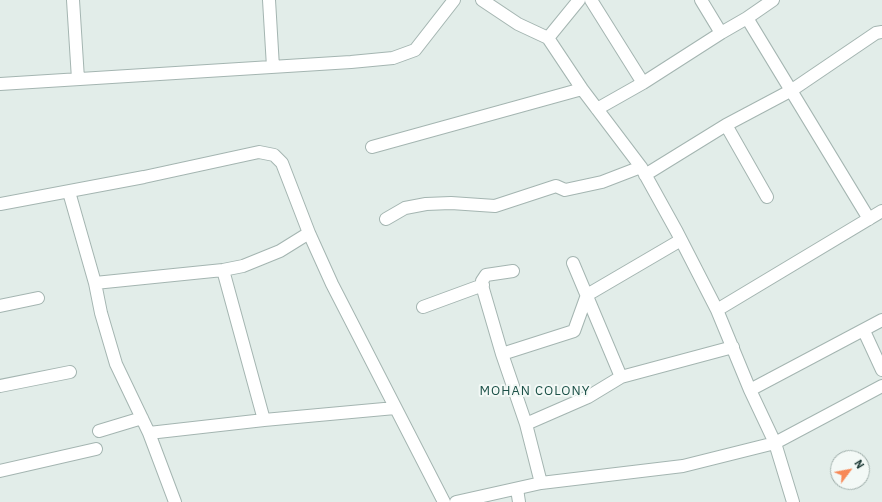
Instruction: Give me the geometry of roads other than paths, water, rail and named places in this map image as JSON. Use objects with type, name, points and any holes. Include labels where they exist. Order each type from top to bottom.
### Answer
[{"type":"street","points":[[73,0],[78,79]]},
{"type":"street","points":[[269,0],[273,67]]},
{"type":"street","points":[[0,84],[393,58],[416,50],[454,0]]},
{"type":"street","points":[[482,0],[518,24],[548,38],[582,89],[643,171],[717,310],[750,390],[775,443],[793,502]]},
{"type":"street","points":[[548,38],[579,0]]},
{"type":"street","points":[[591,0],[643,83]]},
{"type":"street","points":[[701,0],[721,33]]},
{"type":"street","points":[[598,109],[643,83],[773,0]]},
{"type":"street","points":[[747,18],[869,219]]},
{"type":"street","points":[[386,219],[404,208],[426,204],[451,203],[495,206],[556,186],[566,190],[643,171],[792,90],[876,33],[882,32]]},
{"type":"street","points":[[372,147],[582,89]]},
{"type":"street","points":[[726,125],[767,197]]},
{"type":"street","points":[[0,204],[69,192],[259,152],[274,154],[282,163],[309,233],[332,284],[444,502]]},
{"type":"street","points":[[69,192],[95,283],[101,314],[116,364],[150,433],[175,502]]},
{"type":"street","points":[[717,310],[882,211]]},
{"type":"street","points":[[95,283],[223,270],[243,266],[280,251],[309,233]]},
{"type":"street","points":[[502,354],[574,331],[587,295],[681,240]]},
{"type":"street","points":[[573,263],[621,377]]},
{"type":"street","points":[[223,270],[264,420]]},
{"type":"street","points":[[513,271],[486,275],[482,281],[502,354],[526,424],[541,483]]},
{"type":"street","points":[[423,307],[483,285]]},
{"type":"street","points":[[0,306],[38,298]]},
{"type":"street","points":[[750,390],[864,331],[882,320]]},
{"type":"street","points":[[864,331],[882,370]]},
{"type":"street","points":[[526,424],[588,397],[621,377],[733,347]]},
{"type":"street","points":[[0,386],[70,372]]},
{"type":"street","points":[[456,502],[541,483],[683,466],[775,443],[882,386]]},
{"type":"street","points":[[150,433],[264,420],[395,408]]},
{"type":"street","points":[[99,431],[142,418]]},
{"type":"street","points":[[0,471],[96,448]]},
{"type":"street","points":[[517,489],[519,502]]},
{"type":"district","name":"MOHAN COLONY","points":[[535,391]]}]
